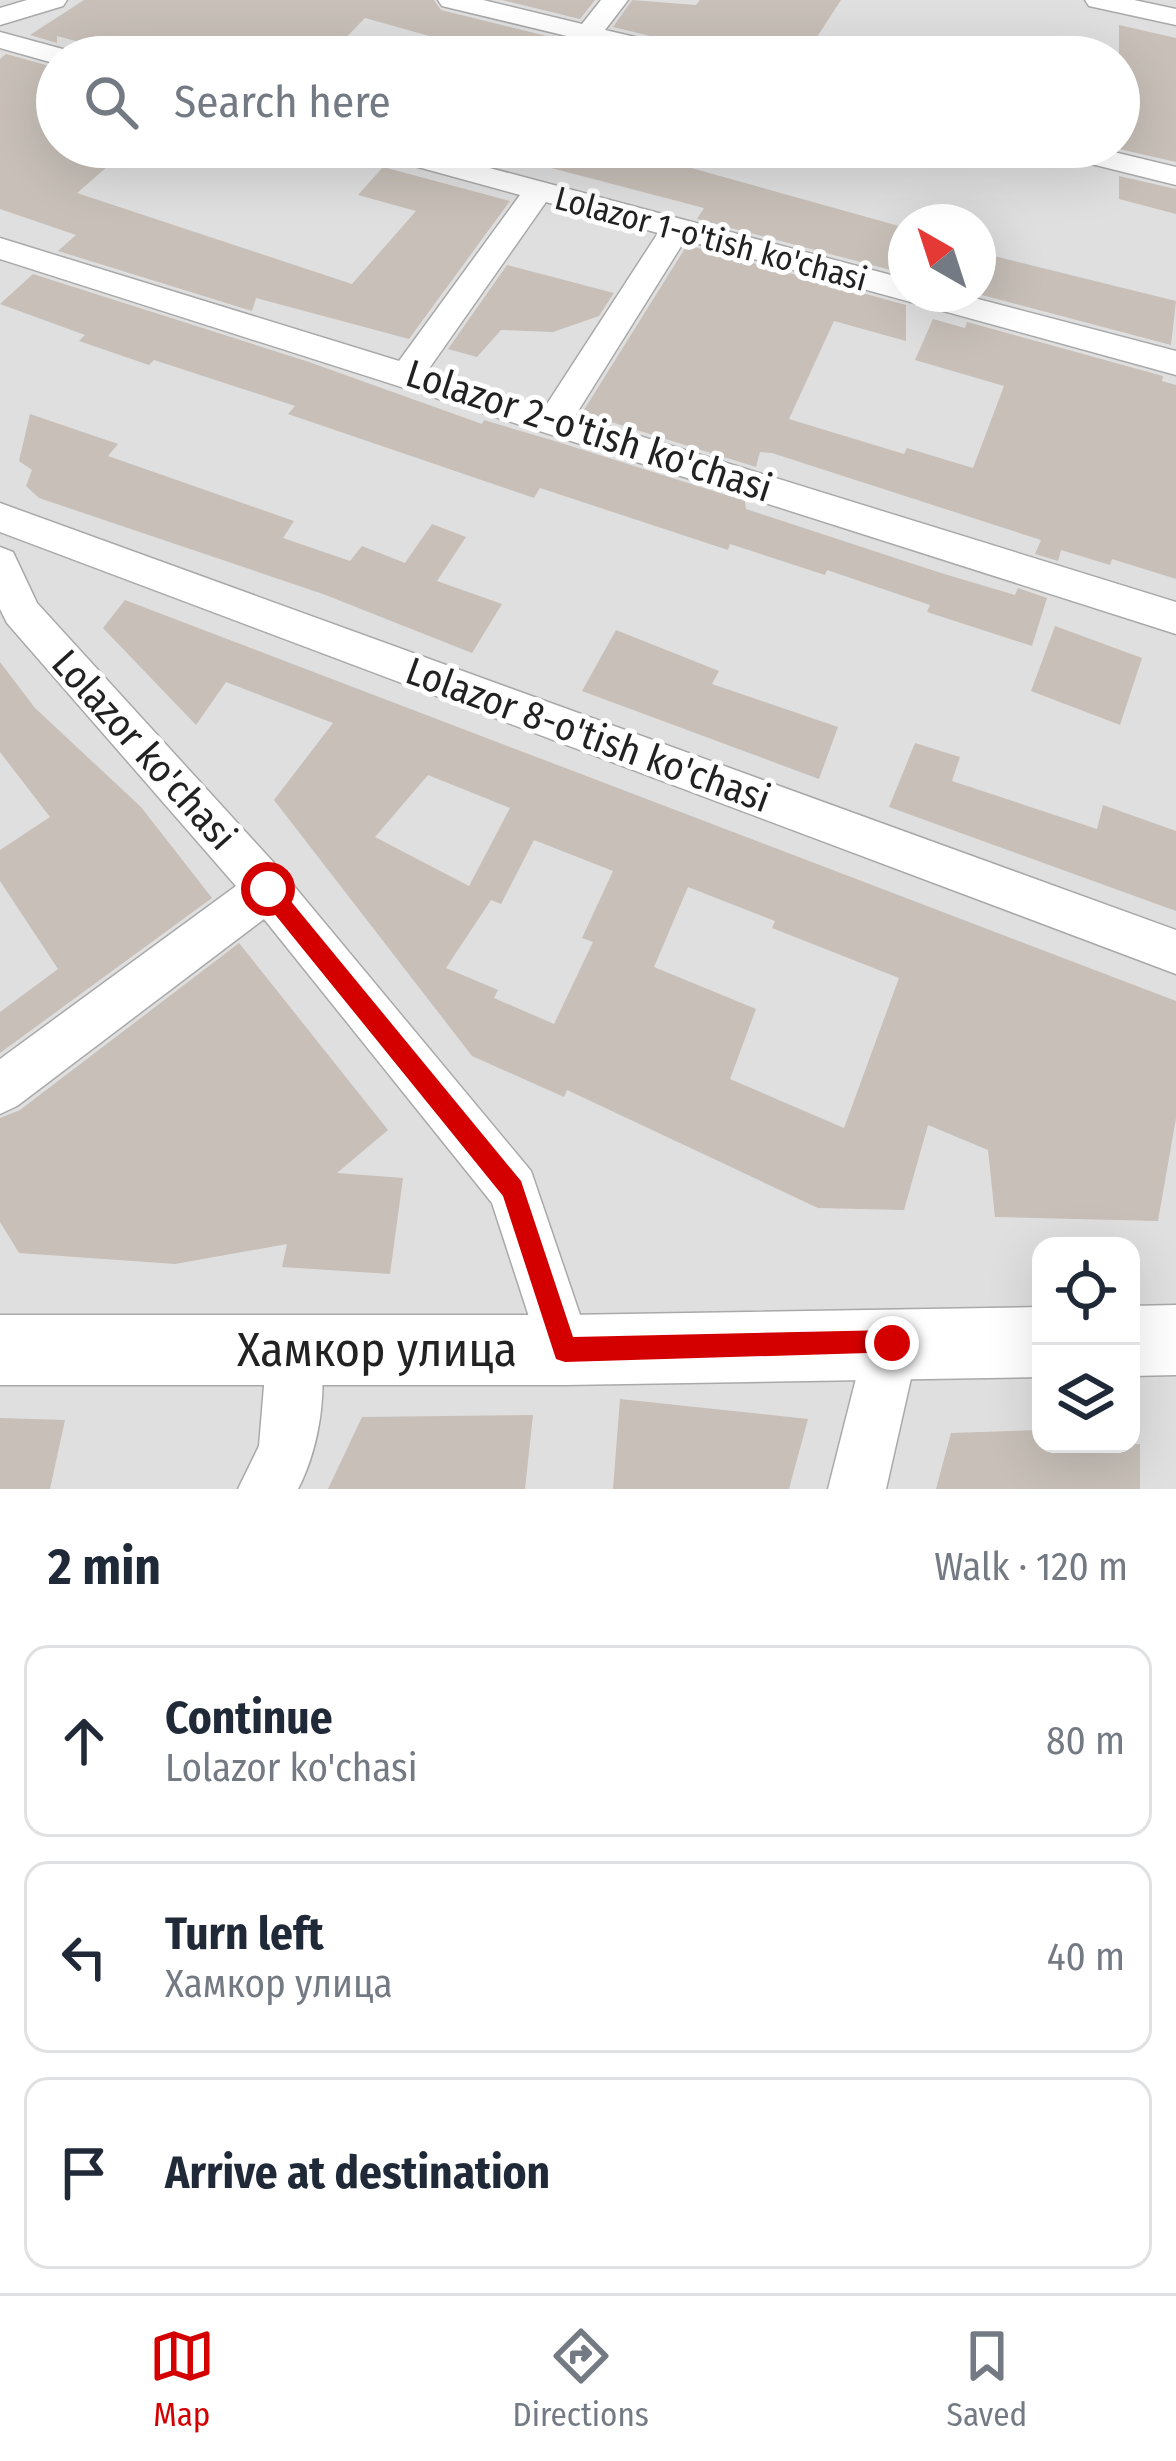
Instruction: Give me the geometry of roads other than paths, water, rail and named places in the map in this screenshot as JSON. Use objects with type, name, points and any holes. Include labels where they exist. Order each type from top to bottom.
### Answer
[{"type":"street","points":[[0,17],[54,0]]},
{"type":"street","points":[[451,0],[600,36]]},
{"type":"street","points":[[586,36],[615,0]]},
{"type":"street","points":[[1098,0],[1176,17]]},
{"type":"street","points":[[0,40],[36,50]]},
{"type":"street","points":[[1140,167],[1176,176]]},
{"type":"street","name":"Lolazor 1-o'tish ko'chasi","points":[[452,168],[888,285]]},
{"type":"street","points":[[477,175],[482,168]]},
{"type":"street","points":[[408,374],[537,193]]},
{"type":"street","points":[[555,419],[676,229]]},
{"type":"street","name":"Lolazor 2-o'tish ko'chasi","points":[[0,248],[1176,618]]},
{"type":"street","name":"Lolazor 1-o'tish ko'chasi","points":[[987,312],[1176,363]]},
{"type":"street","name":"Lolazor 8-o'tish ko'chasi","points":[[0,517],[1176,952]]},
{"type":"street","name":"Lolazor ko'chasi","points":[[0,562],[21,612],[268,889],[513,1190],[565,1350]]},
{"type":"street","points":[[0,1089],[268,889]]},
{"type":"street","points":[[1140,1341],[1176,1340]]},
{"type":"street","name":"Хамкор улица","points":[[0,1350],[565,1350],[1032,1342]]},
{"type":"street","points":[[857,1489],[892,1343]]},
{"type":"street","points":[[267,1489],[287,1451],[294,1350]]}]
